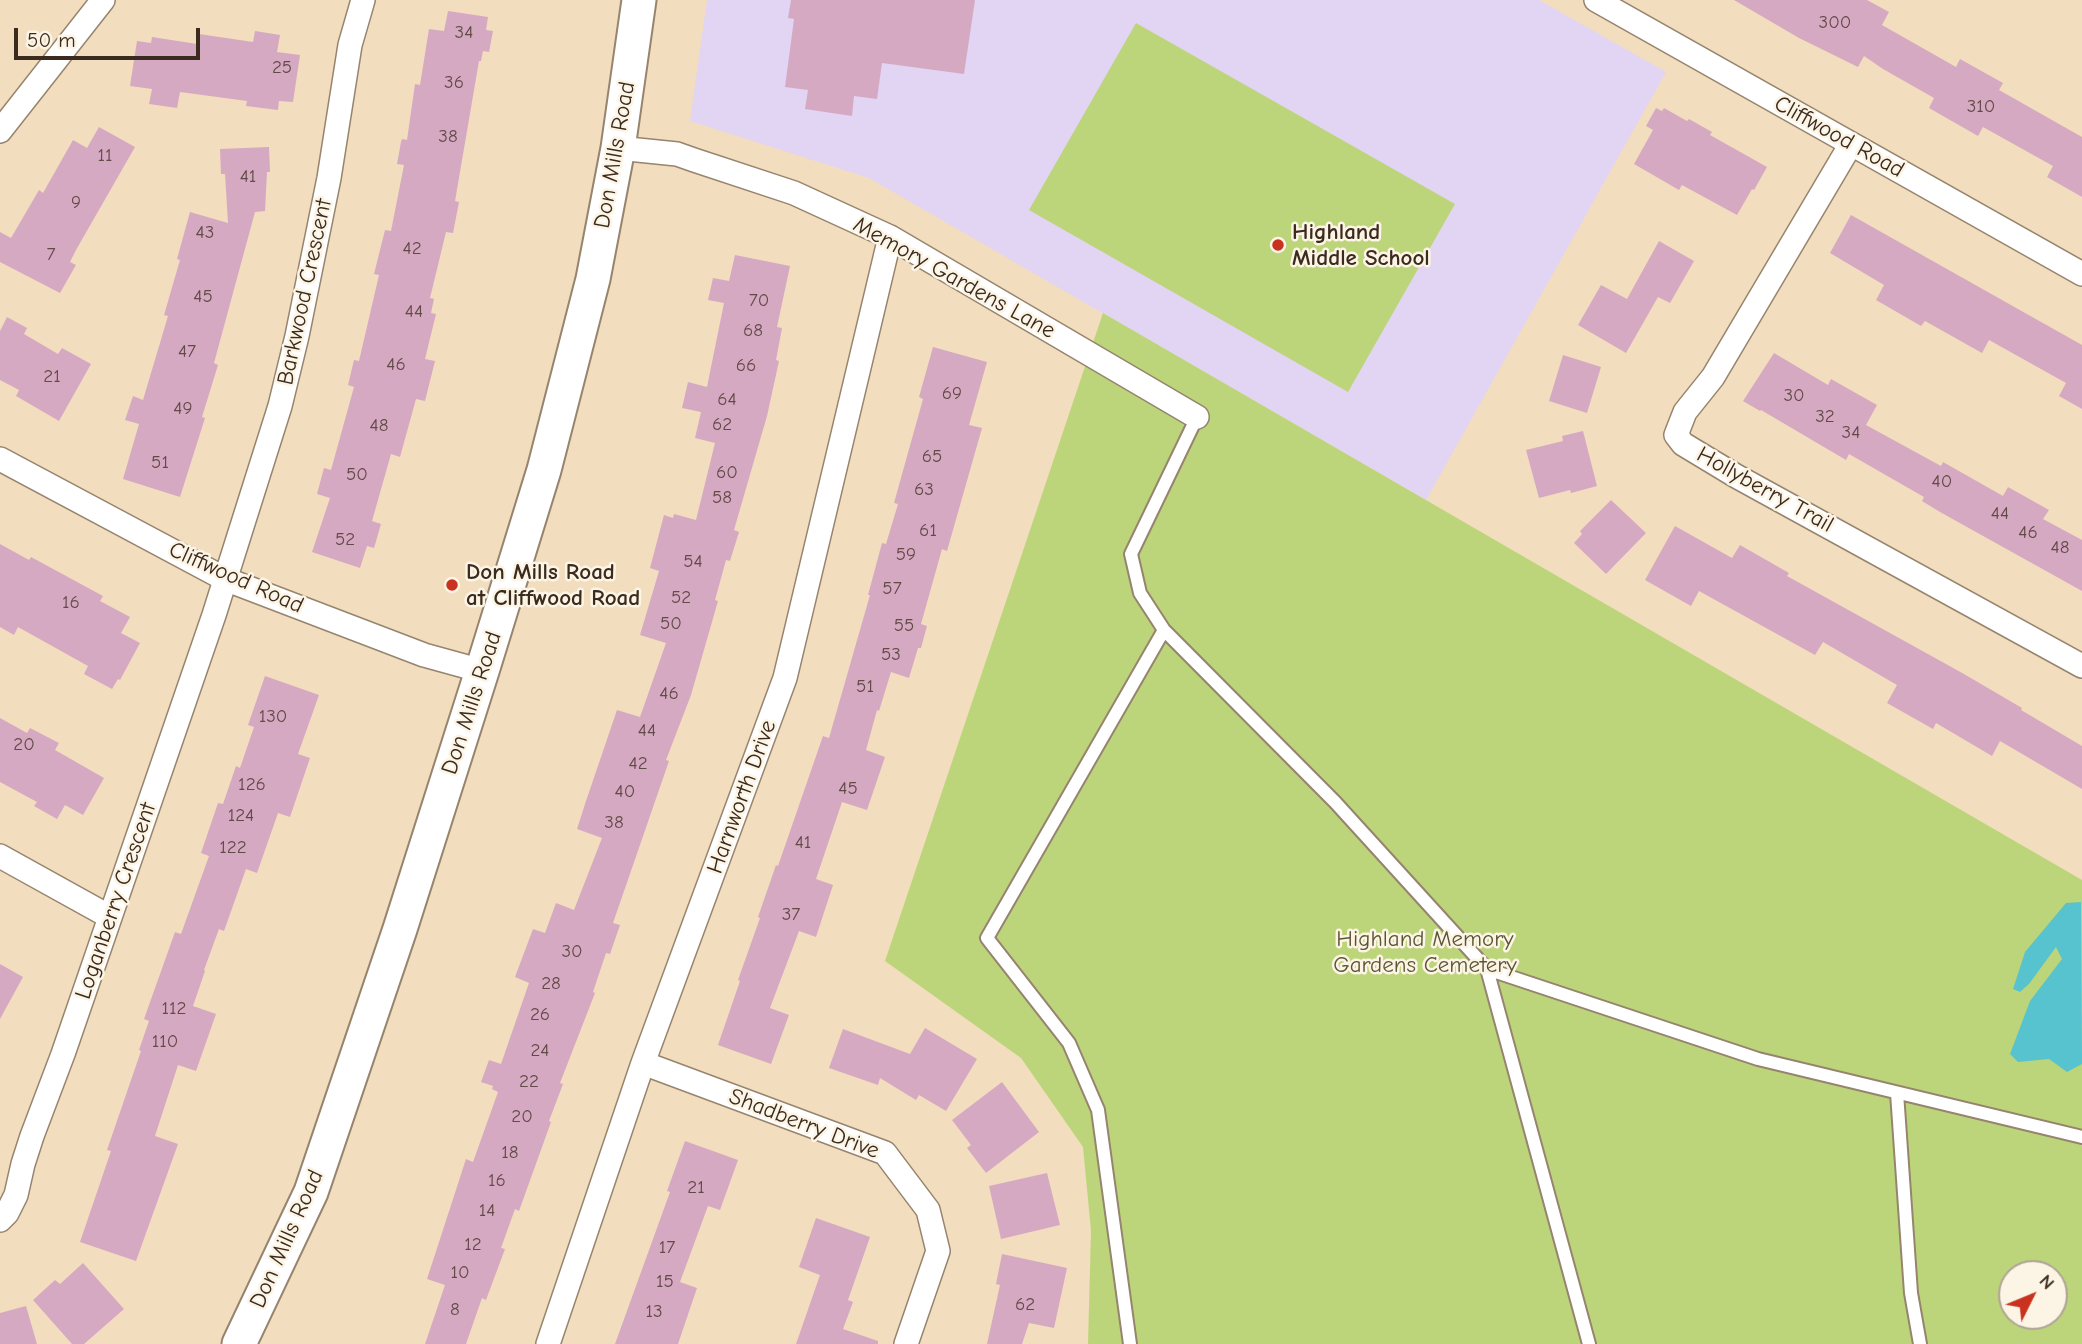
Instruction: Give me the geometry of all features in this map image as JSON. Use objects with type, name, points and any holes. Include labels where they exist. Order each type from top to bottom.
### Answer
[{"type":"main road","name":"Don Mills Road","points":[[239,1344],[311,1192],[400,929],[544,470],[593,279],[618,148],[639,0]]},
{"type":"street","points":[[0,131],[103,0]]},
{"type":"street","name":"Barkwood Crescent","points":[[225,579],[276,419],[297,336],[329,178],[350,45],[363,0]]},
{"type":"street","name":"Cliffwood Road","points":[[1596,0],[2082,274]]},
{"type":"street","name":"Hollyberry Trail","points":[[1851,144],[1713,377],[1685,412],[1676,435],[1683,444],[1736,476],[2082,666]]},
{"type":"street","name":"Memory Gardens Lane","points":[[618,148],[677,154],[694,159],[794,193],[890,237],[1197,417]]},
{"type":"street","name":"Harnworth Drive","points":[[548,1344],[643,1063],[785,678],[890,237]]},
{"type":"street","name":"Cliffwood Road","points":[[0,459],[225,579],[424,655],[482,671]]},
{"type":"street","name":"Loganberry Crescent","points":[[0,1220],[7,1213],[16,1195],[32,1136],[63,1054],[225,579]]},
{"type":"street","points":[[0,856],[110,917]]},
{"type":"street","name":"Shadberry Drive","points":[[643,1063],[885,1153],[928,1210],[938,1251],[906,1344]]},
{"type":"lane","points":[[1197,417],[1131,554],[1140,593],[1164,630],[1335,802],[1487,969],[1589,1344]]},
{"type":"lane","points":[[1130,1344],[1098,1110],[1069,1043],[988,938],[1164,630]]},
{"type":"lane","points":[[1487,969],[1758,1059],[2082,1137]]},
{"type":"lane","points":[[1897,1093],[1911,1293],[1920,1344]]},
{"type":"shaded area","name":"Highland Middle School","points":[[707,0],[1539,0],[1666,72],[1426,500],[869,178],[690,121]]},
{"type":"green space","points":[[1136,23],[1455,204],[1348,392],[1029,210]]},
{"type":"green space","name":"Highland Memory Gardens Cemetery","points":[[1103,313],[2082,880],[2082,1344],[1088,1344],[1091,1231],[1083,1147],[1021,1058],[885,961]]},
{"type":"water","points":[[2081,902],[2082,1064],[2067,1072],[2049,1059],[2018,1062],[2010,1054],[2030,1001],[2062,959],[2056,947],[2020,992],[2013,989],[2025,952],[2066,903]]},
{"type":"building","points":[[791,0],[975,0],[964,74],[882,63],[877,99],[854,96],[852,116],[805,109],[808,90],[785,87],[794,19],[788,18]]},
{"type":"building","points":[[1734,0],[1867,0],[1889,12],[1882,25],[1956,67],[1960,59],[2003,83],[1999,90],[2082,137],[2082,197],[2047,177],[2053,166],[1983,127],[1978,136],[1929,108],[1934,98],[1864,56],[1858,67],[1799,38]]},
{"type":"building","points":[[448,11],[488,17],[486,30],[493,31],[489,52],[483,51],[479,61],[455,201],[459,202],[453,233],[446,232],[430,298],[434,299],[431,313],[436,314],[425,359],[435,361],[425,401],[416,399],[400,457],[391,454],[372,521],[381,524],[374,548],[367,546],[360,568],[312,552],[330,498],[317,494],[324,468],[331,470],[354,387],[348,385],[354,360],[359,361],[379,275],[374,274],[385,230],[391,231],[404,165],[397,164],[401,142],[402,139],[407,140],[415,84],[420,85],[429,29],[444,31]]},
{"type":"building","points":[[255,31],[280,35],[277,52],[300,55],[293,102],[279,101],[278,110],[246,106],[247,101],[180,92],[177,108],[149,104],[152,89],[130,86],[137,41],[151,43],[152,37],[197,44],[199,34],[253,42]]},
{"type":"building","points":[[1656,108],[1662,111],[1664,108],[1687,121],[1689,119],[1712,132],[1710,135],[1767,167],[1737,215],[1682,185],[1679,190],[1634,164],[1653,130],[1646,126]]},
{"type":"building","points":[[99,127],[135,147],[76,250],[70,262],[76,265],[60,293],[0,262],[0,232],[11,238],[39,190],[43,193],[73,140],[87,148]]},
{"type":"building","points":[[269,147],[270,172],[267,172],[265,211],[255,212],[214,363],[218,365],[202,417],[205,418],[180,497],[123,479],[139,424],[125,420],[133,396],[143,400],[168,316],[164,315],[190,212],[228,223],[225,174],[221,174],[220,149]]},
{"type":"building","points":[[1851,215],[2082,345],[2082,409],[2059,396],[2066,383],[1989,340],[1982,353],[1925,321],[1921,326],[1876,300],[1884,285],[1830,253]]},
{"type":"building","points":[[1659,241],[1694,261],[1670,303],[1658,297],[1626,353],[1578,325],[1601,285],[1627,299]]},
{"type":"building","points":[[735,255],[790,266],[777,327],[782,328],[776,360],[779,361],[767,416],[734,530],[739,532],[730,561],[726,560],[715,600],[718,601],[691,695],[666,760],[669,761],[613,923],[620,925],[610,954],[606,953],[593,992],[595,993],[560,1083],[563,1084],[549,1121],[551,1122],[519,1211],[515,1209],[501,1248],[505,1249],[486,1300],[482,1298],[466,1344],[425,1344],[445,1285],[427,1279],[466,1159],[473,1162],[498,1092],[492,1089],[493,1086],[481,1082],[489,1060],[501,1064],[529,983],[515,977],[533,929],[545,933],[556,903],[574,910],[602,838],[577,829],[617,710],[640,717],[666,643],[640,635],[659,571],[650,568],[664,515],[673,518],[674,514],[696,520],[715,443],[695,438],[701,412],[682,408],[688,382],[707,387],[724,303],[708,300],[713,278],[729,281]]},
{"type":"building","points":[[7,317],[27,328],[24,334],[58,354],[62,348],[91,364],[59,421],[16,396],[19,390],[0,380],[0,331]]},
{"type":"building","points":[[933,347],[987,362],[969,425],[982,428],[947,551],[942,549],[921,624],[927,626],[921,648],[918,648],[909,678],[891,672],[879,711],[877,710],[866,750],[885,757],[867,810],[842,802],[816,879],[833,885],[816,937],[799,931],[770,1008],[789,1015],[771,1064],[718,1045],[776,865],[778,866],[823,736],[829,738],[882,543],[886,544],[898,504],[894,503],[923,399],[919,397]]},
{"type":"building","points":[[1774,353],[1828,385],[1831,379],[1877,405],[1866,425],[1941,466],[1943,462],[2003,496],[2008,487],[2049,510],[2043,519],[2082,540],[2082,591],[1940,512],[1922,501],[1924,497],[1849,454],[1846,460],[1743,401]]},
{"type":"building","points":[[1563,355],[1601,367],[1587,413],[1549,401]]},
{"type":"building","points":[[1583,431],[1597,486],[1539,498],[1526,450],[1563,441],[1562,436]]},
{"type":"building","points":[[1611,500],[1646,533],[1606,574],[1574,543],[1582,534],[1580,531]]},
{"type":"building","points":[[1675,526],[1732,558],[1740,545],[1789,573],[1787,576],[1964,674],[2082,746],[2082,789],[2000,741],[1992,756],[1936,723],[1933,729],[1887,703],[1897,685],[1823,642],[1815,655],[1699,591],[1691,606],[1645,580]]},
{"type":"building","points":[[0,544],[29,560],[31,557],[103,596],[100,601],[130,617],[121,633],[140,643],[120,680],[118,679],[112,689],[84,674],[88,666],[18,627],[14,635],[0,627]]},
{"type":"building","points":[[265,676],[319,695],[298,754],[310,758],[290,817],[278,813],[257,873],[246,869],[224,931],[219,929],[204,970],[193,1006],[216,1014],[196,1071],[178,1065],[155,1136],[178,1144],[136,1261],[80,1242],[111,1151],[107,1150],[141,1051],[139,1050],[149,1021],[144,1019],[175,932],[181,934],[209,856],[201,853],[218,803],[223,804],[236,766],[240,768],[254,727],[248,725]]},
{"type":"building","points":[[0,718],[27,733],[30,728],[59,743],[55,750],[104,778],[83,815],[65,805],[57,819],[34,806],[37,802],[0,782]]},
{"type":"building","points":[[0,964],[23,977],[0,1019]]},
{"type":"building","points":[[925,1028],[977,1059],[946,1111],[919,1095],[916,1100],[880,1078],[878,1085],[829,1068],[843,1029],[910,1054]]},
{"type":"building","points":[[1002,1082],[1039,1132],[986,1173],[967,1148],[971,1145],[952,1120]]},
{"type":"building","points":[[685,1141],[738,1160],[720,1210],[708,1206],[680,1282],[697,1288],[678,1344],[615,1344],[670,1192],[667,1191]]},
{"type":"building","points":[[1047,1173],[1060,1225],[1001,1239],[989,1186]]},
{"type":"building","points":[[816,1218],[870,1237],[848,1300],[853,1302],[843,1329],[878,1341],[878,1344],[796,1344],[820,1275],[799,1267]]},
{"type":"building","points":[[1002,1254],[1067,1268],[1054,1328],[1029,1323],[1022,1344],[987,1344],[1000,1285],[996,1284]]},
{"type":"building","points":[[83,1263],[124,1309],[84,1344],[72,1344],[33,1300],[55,1280],[60,1284]]},
{"type":"building","points":[[26,1306],[37,1344],[0,1344],[0,1313]]},
{"type":"place","name":"Highland Middle School","points":[[1278,245]]},
{"type":"place","name":"Don Mills Road at Cliffwood Road","points":[[452,585]]}]
